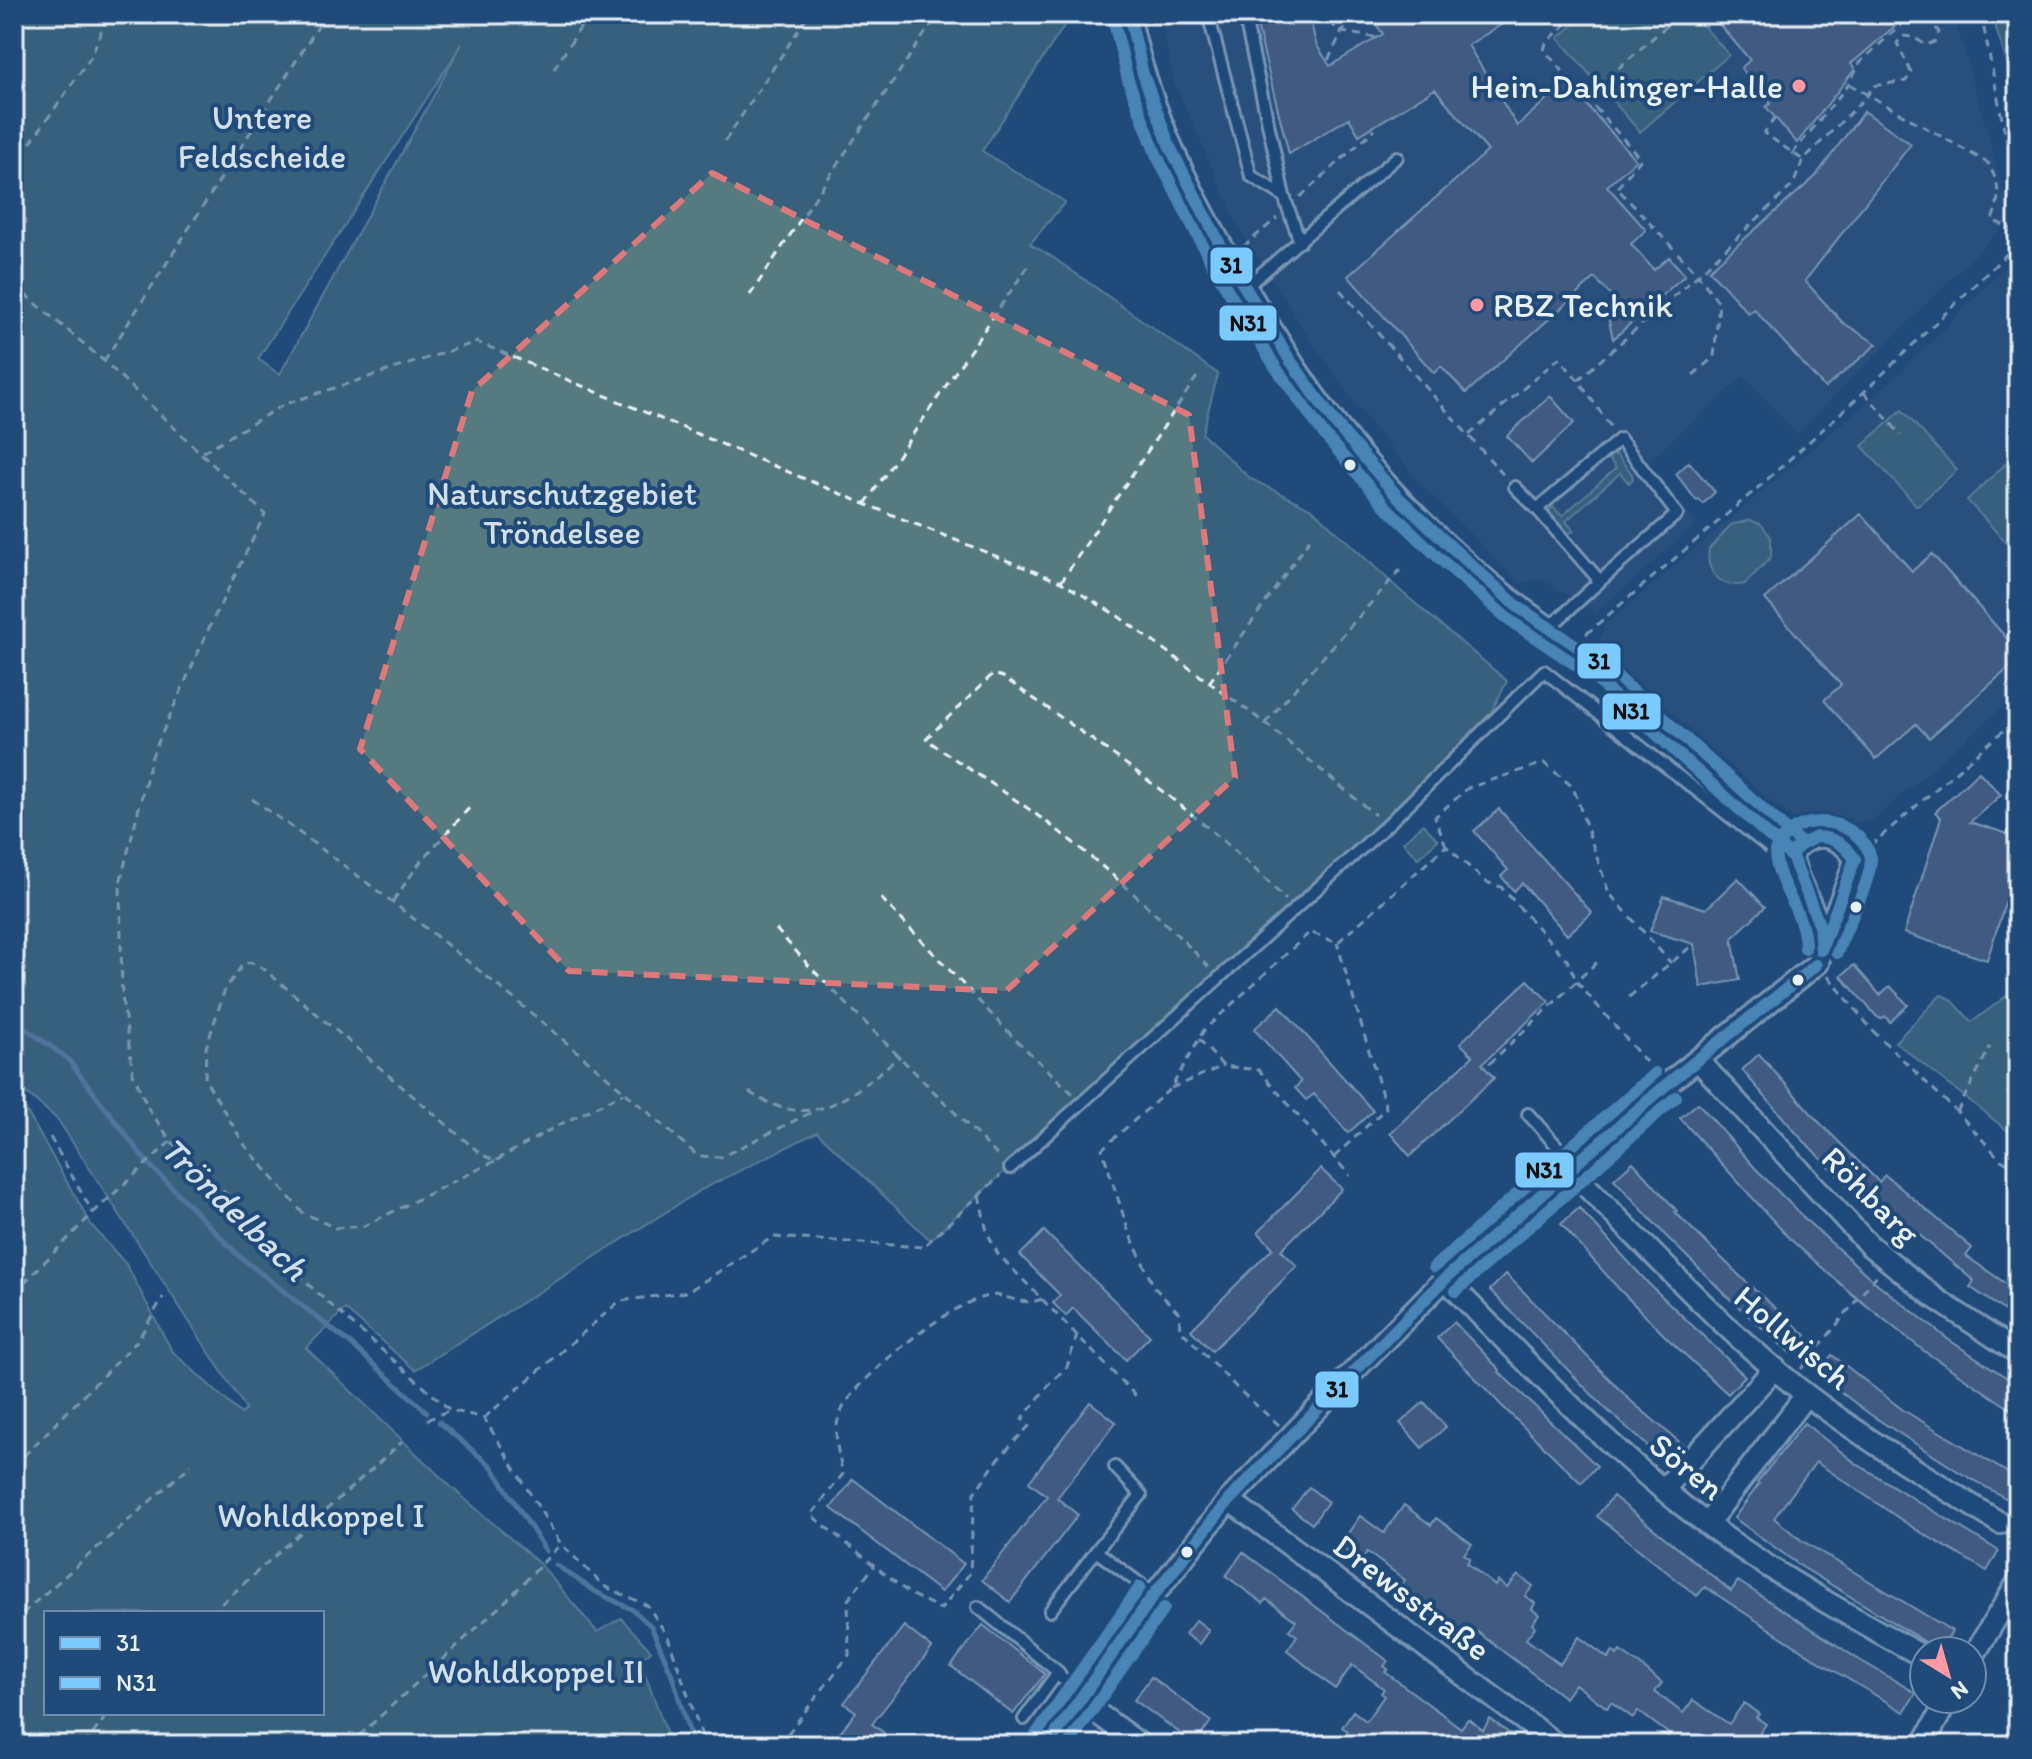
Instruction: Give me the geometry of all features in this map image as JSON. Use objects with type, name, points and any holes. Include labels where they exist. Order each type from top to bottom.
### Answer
[{"type":"street","points":[[1129,14],[1143,74],[1170,147],[1228,260],[1290,360],[1335,423],[1397,496],[1518,607],[1549,628]]},
{"type":"street","points":[[1048,1745],[1155,1595],[1229,1500],[1445,1279],[1666,1085],[1818,963],[1824,935],[1839,910],[1855,859],[1846,844],[1830,837],[1814,838],[1797,849],[1796,873],[1824,935]]},
{"type":"street","name":"Röhbarg","points":[[1698,1060],[1869,1245],[1935,1298],[2018,1353]]},
{"type":"street","name":"Hollwisch","points":[[1572,1168],[1712,1312],[1791,1381],[1902,1462],[2000,1523]]},
{"type":"street","name":"Sören","points":[[1445,1279],[1600,1433],[1663,1490],[1811,1595],[1908,1648]]},
{"type":"street","points":[[1663,1490],[1791,1381]]},
{"type":"street","points":[[1707,1524],[1791,1381]]},
{"type":"street","name":"Drewsstraße","points":[[1229,1500],[1557,1745]]},
{"type":"street","points":[[1986,1635],[2018,1582]]},
{"type":"street","points":[[1081,1696],[1141,1745]]},
{"type":"street","points":[[1923,1745],[1939,1715]]},
{"type":"lane","points":[[1208,14],[1251,176],[1284,196]]},
{"type":"lane","points":[[1244,14],[1284,196],[1300,242]]},
{"type":"lane","points":[[1246,287],[1397,157]]},
{"type":"lane","points":[[1537,509],[1620,439],[1677,514],[1549,628],[1601,662],[1797,849]]},
{"type":"lane","points":[[1515,487],[1600,581]]},
{"type":"lane","points":[[1010,1168],[1387,825],[1544,671],[1774,851],[1797,849]]},
{"type":"lane","points":[[1528,1114],[1572,1168]]},
{"type":"lane","points":[[1050,1611],[1141,1495],[1115,1467]]},
{"type":"lane","points":[[1096,1551],[1155,1595]]},
{"type":"lane","points":[[978,1607],[1058,1672],[1081,1696]]},
{"type":"lane","points":[[1024,1719],[1058,1672]]},
{"type":"path","points":[[14,166],[91,57],[108,14]]},
{"type":"path","points":[[104,361],[326,14]]},
{"type":"path","points":[[554,69],[589,14]]},
{"type":"path","points":[[725,141],[809,14]]},
{"type":"path","points":[[750,295],[938,14]]},
{"type":"path","points":[[1318,14],[1342,32],[1378,38]]},
{"type":"path","points":[[1328,60],[1342,32],[1356,14]]},
{"type":"path","points":[[1577,14],[1546,43],[1544,50],[1641,159],[1617,188],[1698,275],[1719,303],[1714,357],[1693,375]]},
{"type":"path","points":[[1587,96],[1680,14]]},
{"type":"path","points":[[1792,154],[1849,84],[1860,62],[1913,14]]},
{"type":"path","points":[[1578,380],[1698,275],[1793,185],[1803,160],[1867,96],[1873,86],[1906,81],[1911,72],[1897,43],[1903,36],[1913,37],[1926,45],[1934,42],[1939,32],[1924,14]]},
{"type":"path","points":[[1981,14],[2018,198]]},
{"type":"path","points":[[1849,84],[1988,163],[1999,183],[1998,205],[1992,220],[2018,232]]},
{"type":"path","points":[[1775,118],[1764,133],[1803,160]]},
{"type":"path","points":[[1228,260],[1375,129]]},
{"type":"path","points":[[1574,644],[1760,486],[1864,392],[2018,243]]},
{"type":"path","points":[[865,504],[1028,266]]},
{"type":"path","points":[[14,285],[104,361],[265,514],[209,628],[152,756],[120,883],[122,997],[133,1073],[148,1108],[171,1141],[217,1184],[314,1290],[450,1410],[484,1418],[561,1544],[604,1586],[648,1606],[668,1637],[705,1745]]},
{"type":"path","points":[[1340,290],[1515,487]]},
{"type":"path","points":[[202,452],[285,404],[477,342],[1061,582],[1118,616],[1265,723],[1387,825]]},
{"type":"path","points":[[1469,435],[1559,358],[1620,439]]},
{"type":"path","points":[[1061,582],[1200,372]]},
{"type":"path","points":[[1864,392],[1901,435]]},
{"type":"path","points":[[1209,683],[1312,536]]},
{"type":"path","points":[[1265,723],[1401,569]]},
{"type":"path","points":[[1220,979],[1165,922],[1091,859],[1025,807],[926,739],[993,674],[1003,677],[1085,734],[1199,822],[1237,853],[1295,909]]},
{"type":"path","points":[[1855,859],[2018,718]]},
{"type":"path","points":[[1666,1085],[1577,982],[1567,960],[1501,887],[1486,882],[1446,846],[1435,817],[1468,788],[1544,763],[1573,787],[1609,893],[1671,963]]},
{"type":"path","points":[[252,799],[393,901],[485,973],[698,1156],[721,1157],[814,1111]]},
{"type":"path","points":[[393,901],[421,861],[472,805]]},
{"type":"path","points":[[1337,943],[1446,846]]},
{"type":"path","points":[[881,898],[1015,1039],[1081,1103]]},
{"type":"path","points":[[484,1418],[620,1301],[687,1292],[773,1237],[923,1247],[1010,1168],[776,929]]},
{"type":"path","points":[[1171,1088],[1204,1030],[1310,932],[1337,943]]},
{"type":"path","points":[[1334,1157],[1386,1108],[1337,943]]},
{"type":"path","points":[[1629,997],[1694,944]]},
{"type":"path","points":[[1489,1064],[1598,961]]},
{"type":"path","points":[[495,1161],[481,1154],[264,969],[250,962],[241,967],[225,989],[206,1048],[205,1079],[244,1144],[302,1212],[335,1228],[364,1226],[495,1161],[624,1093]]},
{"type":"path","points":[[1818,963],[1873,1031],[1957,1112],[2001,1160],[2018,1170]]},
{"type":"path","points":[[1199,1039],[1223,1066]]},
{"type":"path","points":[[1957,1112],[1990,1047]]},
{"type":"path","points":[[749,1092],[765,1103],[793,1111],[821,1110],[836,1103],[900,1056]]},
{"type":"path","points":[[1292,1436],[1239,1390],[1180,1329],[1179,1313],[1154,1287],[1128,1230],[1102,1149],[1171,1088],[1223,1066],[1259,1070],[1350,1176]]},
{"type":"path","points":[[50,1137],[93,1213]]},
{"type":"path","points":[[14,1293],[93,1213],[171,1141]]},
{"type":"path","points":[[979,1194],[987,1232],[998,1254],[1136,1396]]},
{"type":"path","points":[[1791,1381],[1888,1261]]},
{"type":"path","points":[[1042,1299],[1029,1304],[989,1296],[934,1322],[871,1375],[842,1409],[835,1438],[843,1474],[811,1515],[910,1594],[941,1609],[970,1573],[974,1493],[1000,1457],[1029,1426],[1022,1419],[1067,1367],[1077,1335]]},
{"type":"path","points":[[14,1466],[138,1340],[163,1297]]},
{"type":"path","points":[[427,1420],[450,1410]]},
{"type":"path","points":[[213,1611],[402,1442]]},
{"type":"path","points":[[14,1625],[23,1613],[191,1465]]},
{"type":"path","points":[[349,1745],[508,1599],[561,1544]]},
{"type":"path","points":[[779,1745],[849,1655],[848,1600],[874,1566]]},
{"type":"path","points":[[84,1745],[107,1715]]},
{"type":"highlighted area","points":[[712,173],[1189,415],[1235,777],[1006,991],[569,971],[360,749],[472,391]]},
{"type":"shaded area","name":"RBZ Technik","points":[[1164,14],[1950,14],[1956,23],[2012,218],[1797,434],[1744,376],[1644,465],[1697,524],[1595,613],[1541,579],[1519,583],[1424,488],[1361,412],[1308,337],[1239,228],[1173,80],[1162,23]]},
{"type":"shaded area","points":[[2018,254],[2018,694],[1872,821],[1802,824],[1775,805],[1598,647],[1604,626],[1893,380]]},
{"type":"green space","points":[[14,14],[1072,14],[982,151],[1065,202],[1030,244],[1218,374],[1202,434],[1251,479],[1312,509],[1403,593],[1507,681],[1480,734],[930,1240],[817,1132],[701,1190],[415,1370],[345,1309],[306,1348],[450,1486],[541,1565],[597,1632],[621,1618],[651,1651],[640,1660],[671,1745],[14,1745],[14,1089],[92,1226],[126,1264],[172,1351],[241,1414],[246,1409],[58,1120],[14,1082]],"holes":[[[462,44],[280,374],[258,359]]]},
{"type":"green space","points":[[1586,14],[1693,14],[1729,55],[1640,132],[1558,38]]},
{"type":"green space","points":[[1991,14],[2018,14],[2018,96]]},
{"type":"green space","points":[[1902,410],[1957,470],[1917,506],[1862,446]]},
{"type":"green space","points":[[1617,455],[1633,479],[1629,483],[1620,473],[1566,521],[1574,531],[1567,534],[1549,515],[1550,510],[1553,507],[1562,516],[1616,468],[1608,458]]},
{"type":"green space","points":[[2015,455],[2018,459],[2018,547],[2014,551],[1967,500]]},
{"type":"green space","points":[[1750,520],[1761,524],[1771,537],[1771,557],[1745,584],[1729,584],[1712,572],[1709,549],[1731,525]]},
{"type":"green space","points":[[1423,824],[1438,840],[1418,858],[1403,842]]},
{"type":"green space","points":[[2018,987],[2018,1139],[1895,1042],[1941,995],[1951,999],[1972,1022]]},
{"type":"building","points":[[1254,14],[1309,14],[1316,44],[1330,66],[1383,34],[1369,14],[1519,14],[1468,45],[1517,126],[1566,82],[1636,160],[1607,186],[1646,230],[1631,244],[1654,270],[1669,257],[1685,275],[1613,339],[1607,312],[1617,302],[1595,278],[1466,393],[1441,366],[1434,373],[1348,276],[1488,151],[1435,89],[1359,135],[1349,118],[1289,154]]},
{"type":"building","name":"Hein-Dahlinger-Halle","points":[[1718,14],[1909,14],[1851,64],[1855,69],[1797,143],[1766,107],[1771,103],[1741,68],[1750,60],[1720,25],[1724,21]]},
{"type":"building","points":[[1864,111],[1911,144],[1805,281],[1842,322],[1877,344],[1825,388],[1754,309],[1748,313],[1709,270],[1815,177]]},
{"type":"building","points":[[1550,396],[1574,423],[1532,463],[1507,436]]},
{"type":"building","points":[[1689,462],[1715,492],[1703,504],[1699,499],[1697,501],[1676,474]]},
{"type":"building","points":[[1861,514],[1912,571],[1932,554],[2018,651],[2018,660],[1929,738],[1916,724],[1876,759],[1824,700],[1841,685],[1765,599]]},
{"type":"building","points":[[1979,772],[2001,795],[1970,822],[2018,837],[2018,863],[1987,960],[1904,933],[1941,818],[1935,812]]},
{"type":"building","points":[[1499,809],[1592,913],[1567,935],[1522,883],[1514,891],[1501,876],[1508,870],[1474,831]]},
{"type":"building","points":[[1738,878],[1765,907],[1732,938],[1740,980],[1701,987],[1694,944],[1650,931],[1664,896],[1706,909]]},
{"type":"building","points":[[1854,965],[1880,995],[1890,986],[1908,1005],[1890,1022],[1885,1016],[1881,1019],[1877,1017],[1841,976]]},
{"type":"building","points":[[1528,980],[1549,1002],[1482,1064],[1494,1078],[1410,1156],[1390,1133],[1473,1056],[1460,1043]]},
{"type":"building","points":[[1280,1006],[1373,1111],[1348,1133],[1314,1094],[1306,1100],[1295,1088],[1301,1082],[1254,1029]]},
{"type":"building","points":[[1759,1054],[1817,1120],[1879,1182],[1885,1175],[1972,1248],[1966,1256],[2018,1292],[2018,1320],[1970,1287],[1974,1281],[1852,1178],[1846,1184],[1798,1135],[1742,1070]]},
{"type":"building","points":[[1698,1103],[1807,1221],[1874,1281],[1949,1340],[2018,1385],[2018,1414],[1924,1351],[1852,1294],[1790,1239],[1680,1118]]},
{"type":"building","points":[[1633,1162],[1675,1212],[1749,1285],[1806,1335],[1790,1353],[1666,1236],[1614,1179]]},
{"type":"building","points":[[1321,1169],[1342,1189],[1281,1250],[1297,1266],[1212,1351],[1191,1330],[1273,1248],[1258,1232]]},
{"type":"building","points":[[1579,1208],[1649,1284],[1745,1376],[1728,1394],[1668,1339],[1561,1224]]},
{"type":"building","points":[[1044,1231],[1150,1336],[1126,1360],[1073,1308],[1066,1316],[1053,1303],[1060,1295],[1020,1255]]},
{"type":"building","points":[[1506,1274],[1632,1402],[1683,1445],[1667,1463],[1605,1408],[1490,1290]]},
{"type":"building","points":[[1454,1322],[1499,1372],[1597,1466],[1581,1483],[1437,1338]]},
{"type":"building","points":[[1832,1355],[1903,1410],[2018,1479],[2018,1505],[1959,1472],[1871,1415],[1817,1374]]},
{"type":"building","points":[[1090,1402],[1116,1422],[1057,1498],[1078,1515],[1010,1602],[982,1580],[1047,1496],[1029,1482]]},
{"type":"building","points":[[1424,1402],[1446,1427],[1422,1448],[1400,1423]]},
{"type":"building","points":[[1804,1423],[1857,1464],[1999,1551],[1987,1571],[1915,1529],[1816,1462],[1774,1518],[1801,1540],[1952,1631],[1950,1635],[1914,1635],[1802,1567],[1734,1518]]},
{"type":"building","points":[[853,1479],[964,1564],[941,1592],[831,1508]]},
{"type":"building","points":[[1309,1487],[1328,1502],[1312,1524],[1292,1509]]},
{"type":"building","points":[[1613,1496],[1731,1591],[1738,1581],[1908,1688],[1908,1706],[1904,1712],[1826,1666],[1705,1587],[1697,1596],[1597,1516]]},
{"type":"building","points":[[1404,1505],[1431,1525],[1436,1518],[1472,1544],[1464,1554],[1470,1558],[1467,1563],[1495,1586],[1498,1581],[1507,1588],[1518,1575],[1533,1586],[1525,1596],[1535,1603],[1532,1609],[1539,1615],[1526,1639],[1560,1664],[1579,1637],[1608,1658],[1613,1651],[1617,1655],[1620,1651],[1639,1664],[1662,1683],[1655,1692],[1683,1713],[1693,1700],[1729,1724],[1744,1703],[1759,1714],[1756,1717],[1766,1724],[1751,1745],[1661,1745],[1669,1734],[1638,1711],[1633,1718],[1611,1702],[1607,1708],[1575,1684],[1565,1698],[1476,1631],[1468,1641],[1414,1600],[1410,1605],[1395,1593],[1405,1580],[1367,1552],[1361,1561],[1339,1546],[1360,1516],[1384,1533]]},
{"type":"building","points":[[1243,1552],[1388,1661],[1384,1666],[1388,1669],[1385,1672],[1461,1728],[1468,1719],[1483,1730],[1490,1719],[1513,1736],[1506,1745],[1338,1745],[1348,1731],[1342,1727],[1353,1711],[1366,1721],[1384,1696],[1381,1693],[1384,1689],[1352,1665],[1335,1689],[1287,1650],[1297,1636],[1289,1630],[1296,1621],[1266,1599],[1263,1603],[1226,1576]]},
{"type":"building","points":[[1196,1620],[1209,1630],[1199,1644],[1185,1634]]},
{"type":"building","points":[[983,1625],[1045,1674],[1013,1714],[951,1666]]},
{"type":"building","points":[[904,1626],[932,1648],[872,1724],[884,1733],[875,1745],[830,1745],[856,1712],[844,1703]]},
{"type":"building","points":[[1151,1677],[1211,1721],[1202,1734],[1217,1745],[1177,1745],[1184,1736],[1134,1700]]},
{"type":"waterway","name":"Tröndelbach","points":[[22,1026],[67,1058],[146,1161],[239,1256],[352,1345],[427,1412]]},
{"type":"waterway","name":"Tröndelbach","points":[[439,1422],[492,1467],[546,1551]]},
{"type":"waterway","name":"Tröndelbach","points":[[556,1565],[596,1592],[633,1610],[651,1626],[672,1675],[693,1745]]},
{"type":"transit line","name":"31","points":[[1129,14],[1143,74],[1170,147],[1228,260],[1290,360],[1335,423],[1397,496],[1449,545],[1518,607],[1601,662],[1802,844]]},
{"type":"transit line","name":"N31","points":[[1113,18],[1128,80],[1156,154],[1214,268],[1276,368],[1323,433],[1385,506],[1438,557],[1509,620],[1591,675],[1791,856]]},
{"type":"transit line","name":"N31","points":[[1805,948],[1801,923],[1780,876],[1775,851],[1792,830],[1816,822],[1829,823],[1853,833],[1863,842],[1871,859],[1862,893],[1837,953]]},
{"type":"transit line","name":"31","points":[[1816,837],[1838,843],[1855,859],[1821,950],[1819,924],[1791,854],[1816,837]]},
{"type":"transit line","name":"31","points":[[1666,1085],[1816,965]]},
{"type":"transit line","name":"31","points":[[1666,1085],[1816,965]]},
{"type":"transit line","name":"N31","points":[[1434,1267],[1655,1073]]},
{"type":"transit line","name":"31","points":[[1445,1279],[1666,1085]]},
{"type":"transit line","name":"N31","points":[[1456,1291],[1676,1097]]},
{"type":"transit line","name":"31","points":[[1229,1500],[1445,1279]]},
{"type":"transit line","name":"31","points":[[1229,1500],[1445,1279]]},
{"type":"transit line","name":"31","points":[[1153,1596],[1229,1500]]},
{"type":"transit line","name":"31","points":[[1153,1596],[1229,1500]]},
{"type":"transit line","name":"N31","points":[[1035,1736],[1140,1587]]},
{"type":"transit line","name":"31","points":[[1048,1745],[1153,1596]]},
{"type":"transit line","name":"N31","points":[[1068,1745],[1164,1608]]},
{"type":"place","name":"Hein-Dahlinger-Halle","points":[[1799,86]]},
{"type":"place","name":"RBZ Technik","points":[[1477,305]]},
{"type":"park label","name":"Untere Feldscheide","points":[[262,136]]},
{"type":"park label","name":"Naturschutzgebiet Tröndelsee","points":[[562,512]]},
{"type":"park label","name":"Wohldkoppel I","points":[[321,1515]]},
{"type":"park label","name":"Wohldkoppel II","points":[[536,1671]]}]
